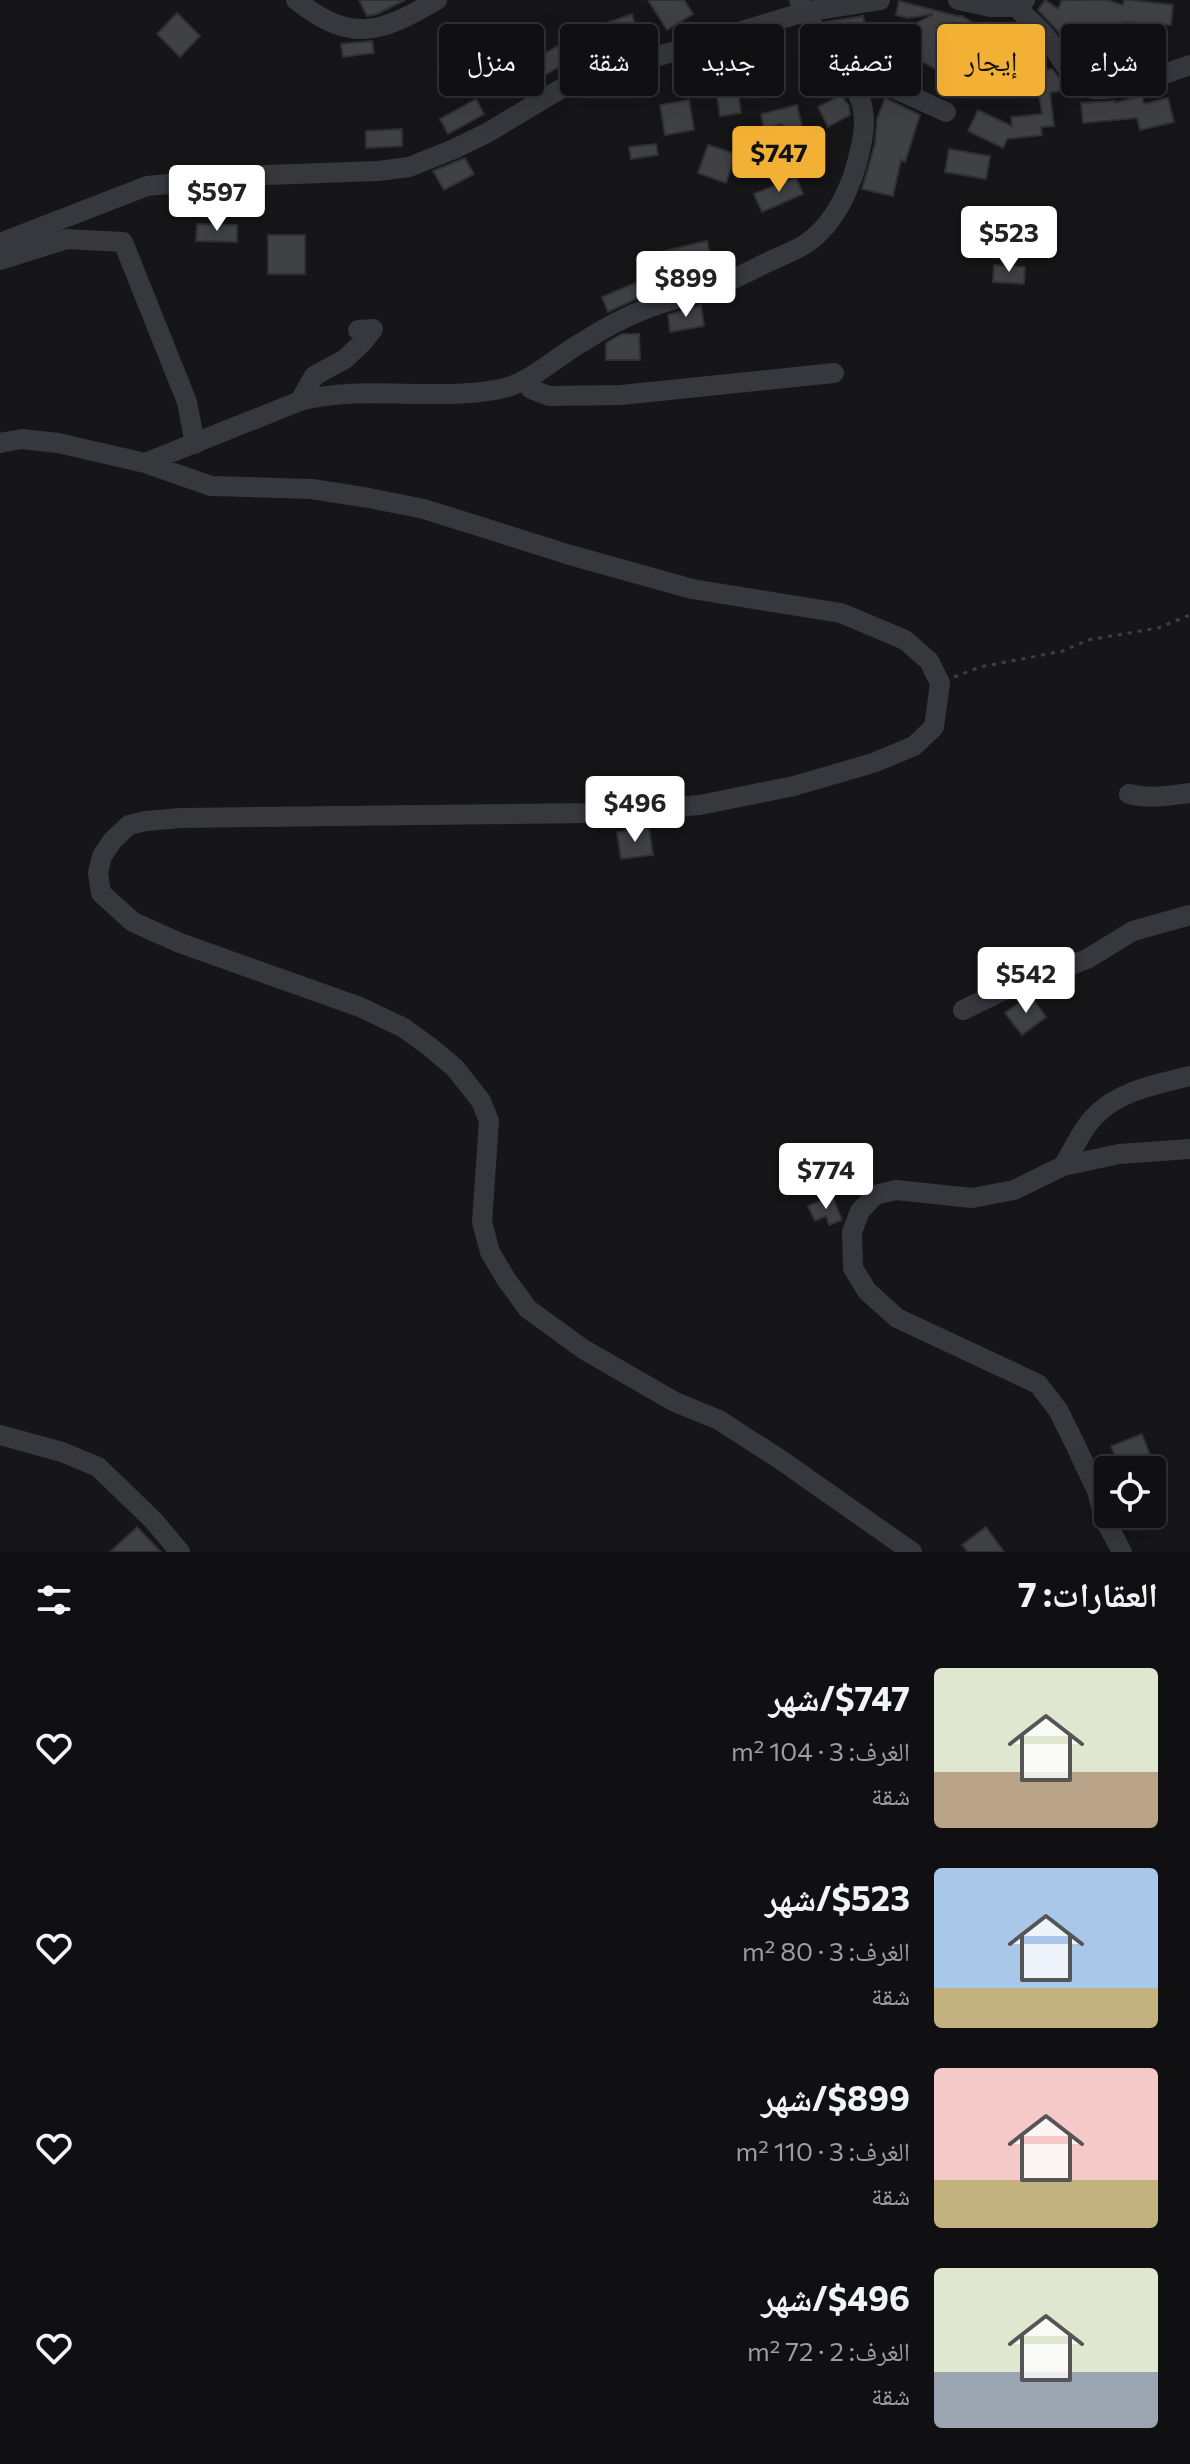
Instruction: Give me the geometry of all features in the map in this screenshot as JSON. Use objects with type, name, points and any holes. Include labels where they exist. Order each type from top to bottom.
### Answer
[{"type":"street","points":[[296,0],[340,26],[369,31],[400,22],[437,0]]},
{"type":"street","points":[[0,243],[147,186],[409,167],[487,133],[579,78],[687,48],[802,6],[880,0]]},
{"type":"street","points":[[958,0],[991,7],[1020,4],[1080,82],[1090,89],[1118,87],[1190,65]]},
{"type":"street","points":[[802,6],[812,24]]},
{"type":"street","points":[[145,463],[300,401],[325,394],[465,393],[503,389],[527,379],[582,341],[627,316],[726,282],[807,243],[826,224],[854,179],[862,145],[864,115],[858,96]]},
{"type":"street","points":[[911,96],[946,112]]},
{"type":"street","points":[[0,260],[67,239],[123,242],[187,402],[195,444]]},
{"type":"street","points":[[300,401],[314,376],[345,359],[373,329],[358,330]]},
{"type":"street","points":[[527,379],[531,389],[549,396],[621,395],[834,373]]},
{"type":"street","points":[[0,443],[22,439],[58,443],[145,463],[211,486],[312,489],[424,509],[692,589],[841,613],[905,640],[929,661],[940,683],[934,727],[914,746],[873,763],[794,786],[700,805],[590,813],[146,821],[129,825],[113,840],[102,856],[98,873],[101,893],[133,922],[180,943],[360,1007],[404,1028],[455,1068],[481,1101],[489,1121],[482,1222],[490,1252],[528,1309],[583,1349],[675,1402],[719,1420],[912,1552]]},
{"type":"street","points":[[1129,794],[1141,797],[1190,793]]},
{"type":"street","points":[[963,1010],[1002,991],[1087,959],[1133,931],[1190,915]]},
{"type":"street","points":[[1063,1166],[1093,1118],[1119,1098],[1155,1084],[1190,1076]]},
{"type":"street","points":[[1122,1552],[1058,1410],[1038,1384],[897,1318],[867,1291],[853,1268],[852,1232],[860,1211],[875,1195],[896,1190],[972,1198],[1014,1190],[1063,1166],[1119,1154],[1190,1149]]},
{"type":"street","points":[[0,1435],[62,1452],[98,1467],[153,1520],[180,1552]]},
{"type":"path","points":[[940,683],[980,667],[1063,651],[1088,640],[1158,628],[1190,615]]},
{"type":"building","points":[[359,0],[405,0],[367,16]]},
{"type":"building","points":[[648,0],[684,0],[693,14],[667,30]]},
{"type":"building","points":[[1045,0],[1058,9],[1062,0],[1107,0],[1123,5],[1124,0],[1130,0],[1173,5],[1171,25],[1126,22],[1061,24],[1061,35],[1038,10]]},
{"type":"building","points":[[899,1],[962,16],[975,24],[937,24],[937,70],[921,61],[921,24],[915,24],[933,14],[908,18],[896,15]]},
{"type":"building","points":[[177,13],[200,36],[180,57],[157,34]]},
{"type":"building","points":[[632,14],[635,24],[604,24]]},
{"type":"building","points":[[863,16],[865,24],[827,24]]},
{"type":"building","points":[[372,41],[374,53],[343,57],[341,44]]},
{"type":"building","points":[[557,46],[560,51],[560,66],[544,75],[544,54]]},
{"type":"building","points":[[1052,69],[1061,80],[1061,91],[1050,93],[1054,126],[1041,127],[1042,135],[1007,139],[1003,148],[968,131],[978,110],[1012,126],[1011,117],[1042,114],[1039,96],[1045,96],[1045,70]]},
{"type":"building","points":[[717,96],[739,96],[741,113],[720,116]]},
{"type":"building","points":[[842,96],[849,106],[850,115],[828,127],[818,107]]},
{"type":"building","points":[[1142,96],[1144,104],[1168,98],[1174,122],[1140,130],[1137,118],[1083,123],[1081,103],[1115,103]]},
{"type":"building","points":[[885,98],[920,115],[905,162],[901,160],[893,196],[862,189]]},
{"type":"building","points":[[476,99],[484,114],[448,134],[440,119]]},
{"type":"building","points":[[689,100],[694,130],[665,135],[660,105]]},
{"type":"building","points":[[797,105],[803,131],[785,136],[782,124],[764,129],[761,114]]},
{"type":"building","points":[[402,129],[402,146],[366,148],[366,131]]},
{"type":"building","points":[[656,144],[658,155],[631,159],[629,147]]},
{"type":"building","points":[[708,145],[736,154],[726,183],[698,173]]},
{"type":"building","points":[[949,149],[990,156],[986,179],[945,172]]},
{"type":"building","points":[[465,158],[474,174],[444,190],[433,171]]},
{"type":"building","points":[[796,177],[803,194],[762,212],[754,194]]},
{"type":"building","points":[[197,224],[237,225],[237,242],[196,241]]},
{"type":"building","points":[[268,235],[305,235],[305,274],[268,274]]},
{"type":"building","points":[[707,241],[710,254],[667,264],[664,251]]},
{"type":"building","points":[[994,265],[1025,267],[1024,284],[993,282]]},
{"type":"building","points":[[677,271],[681,284],[608,312],[602,297],[635,283],[636,286]]},
{"type":"building","points":[[701,305],[704,326],[670,332],[668,315]]},
{"type":"building","points":[[622,334],[639,334],[640,360],[606,360],[606,343]]},
{"type":"building","points":[[649,828],[653,855],[621,859],[617,832]]},
{"type":"building","points":[[1030,995],[1046,1017],[1022,1035],[1005,1013]]},
{"type":"building","points":[[832,1196],[842,1220],[829,1225],[826,1216],[815,1221],[808,1206]]},
{"type":"building","points":[[1142,1434],[1151,1456],[1115,1456],[1111,1446]]},
{"type":"building","points":[[137,1527],[161,1552],[110,1552]]},
{"type":"building","points":[[986,1527],[1004,1552],[968,1552],[962,1545]]}]
